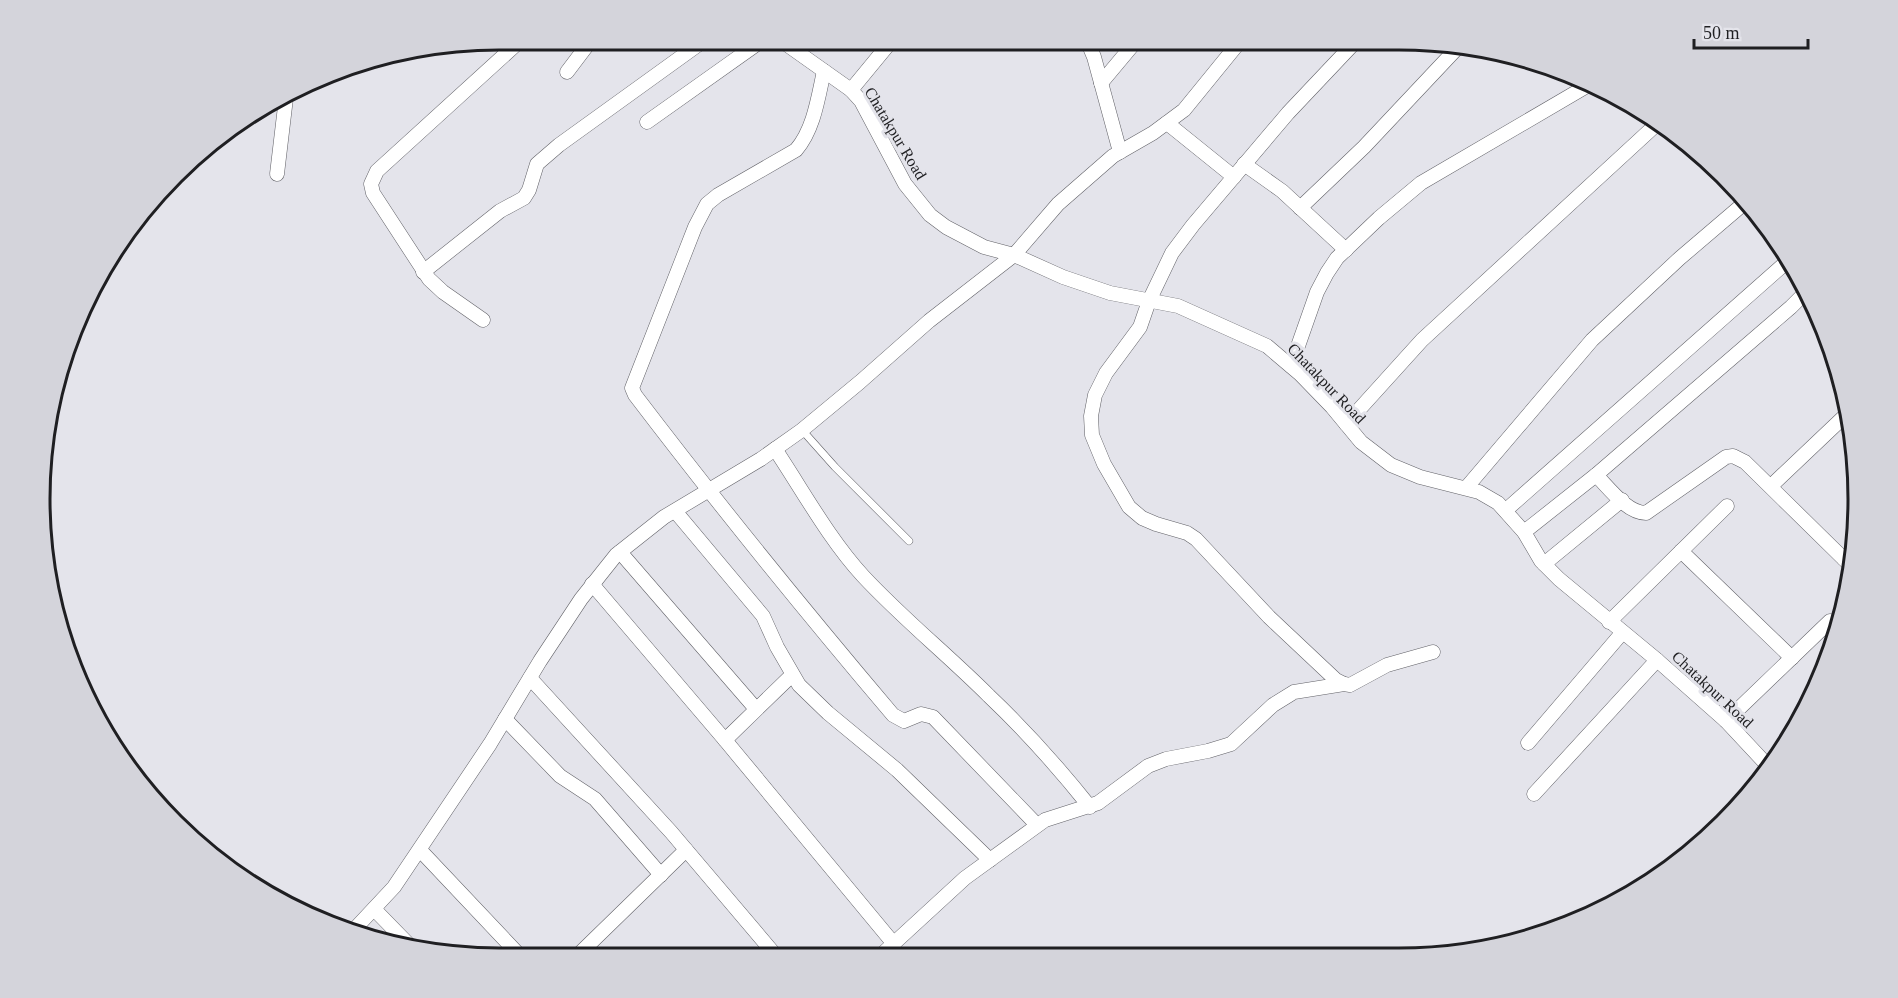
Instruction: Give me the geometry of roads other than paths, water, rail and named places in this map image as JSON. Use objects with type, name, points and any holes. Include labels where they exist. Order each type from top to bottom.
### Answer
[{"type":"street","points":[[483,320],[443,292],[423,272],[373,193],[370,184],[372,177],[510,50]]},
{"type":"street","points":[[567,72],[584,50]]},
{"type":"street","points":[[423,272],[500,212],[524,198],[529,190],[537,164],[559,145],[691,50]]},
{"type":"street","points":[[647,122],[748,50]]},
{"type":"street","name":"Chatakpur Road","points":[[794,50],[851,90],[861,101],[906,184],[930,215],[961,237],[984,247],[1014,255],[1064,277],[1110,293],[1178,306],[1267,346],[1291,366],[1361,442],[1391,465],[1420,477],[1489,496],[1506,510],[1524,532],[1544,564],[1726,721],[1764,762]]},
{"type":"street","points":[[851,90],[884,50]]},
{"type":"street","points":[[1091,50],[1120,152]]},
{"type":"street","points":[[1101,83],[1129,50]]},
{"type":"street","points":[[358,926],[394,887],[420,850],[592,584],[620,552],[675,511],[802,430],[929,321],[1014,255],[1058,204],[1120,152],[1184,110],[1233,50]]},
{"type":"street","points":[[1347,50],[1287,113],[1172,253],[1149,301],[1140,327],[1106,373],[1095,395],[1091,416],[1092,435],[1104,464],[1130,507],[1142,518],[1187,532],[1196,539],[1269,617],[1336,680],[1350,685],[1387,665],[1433,652]]},
{"type":"street","points":[[1300,208],[1364,147],[1453,52]]},
{"type":"street","points":[[824,71],[805,140],[796,150],[718,195],[707,204],[695,227],[632,388],[707,491],[893,715],[904,722],[921,714],[933,717],[1037,825]]},
{"type":"street","points":[[1291,366],[1317,292],[1327,273],[1346,250],[1379,218],[1421,183],[1582,89]]},
{"type":"street","points":[[277,174],[285,104]]},
{"type":"street","points":[[1167,123],[1234,177]]},
{"type":"street","points":[[1346,424],[1422,340],[1653,128]]},
{"type":"street","points":[[1245,164],[1268,180],[1346,250]]},
{"type":"street","points":[[1466,488],[1592,340],[1680,258],[1740,207]]},
{"type":"street","points":[[1506,510],[1783,265]]},
{"type":"street","points":[[1524,532],[1596,475],[1801,297]]},
{"type":"street","points":[[1772,486],[1841,419]]},
{"type":"street","points":[[775,449],[836,541],[861,574],[1056,763],[1090,807]]},
{"type":"street","points":[[1596,475],[1631,508],[1640,513],[1646,513],[1726,457],[1733,456],[1745,462],[1772,486],[1845,560]]},
{"type":"street","points":[[1544,564],[1622,500]]},
{"type":"street","points":[[1609,622],[1727,506]]},
{"type":"street","points":[[675,511],[763,615],[799,685],[828,713],[897,770],[990,860]]},
{"type":"street","points":[[1681,551],[1792,658]]},
{"type":"street","points":[[620,552],[756,709]]},
{"type":"street","points":[[592,584],[894,944]]},
{"type":"street","points":[[1726,721],[1830,621]]},
{"type":"street","points":[[1528,743],[1622,633]]},
{"type":"street","points":[[1534,794],[1657,660]]},
{"type":"street","points":[[725,740],[792,675]]},
{"type":"street","points":[[530,678],[686,850],[769,948]]},
{"type":"street","points":[[889,948],[965,878],[1037,825],[1056,815],[1090,807],[1148,766],[1166,759],[1231,744],[1273,705],[1294,692],[1344,684]]},
{"type":"street","points":[[505,719],[560,776],[595,799],[661,875]]},
{"type":"street","points":[[420,850],[513,948]]},
{"type":"street","points":[[585,948],[686,850]]},
{"type":"street","points":[[374,909],[402,938]]},
{"type":"lane","points":[[802,430],[835,467],[909,541]]}]
